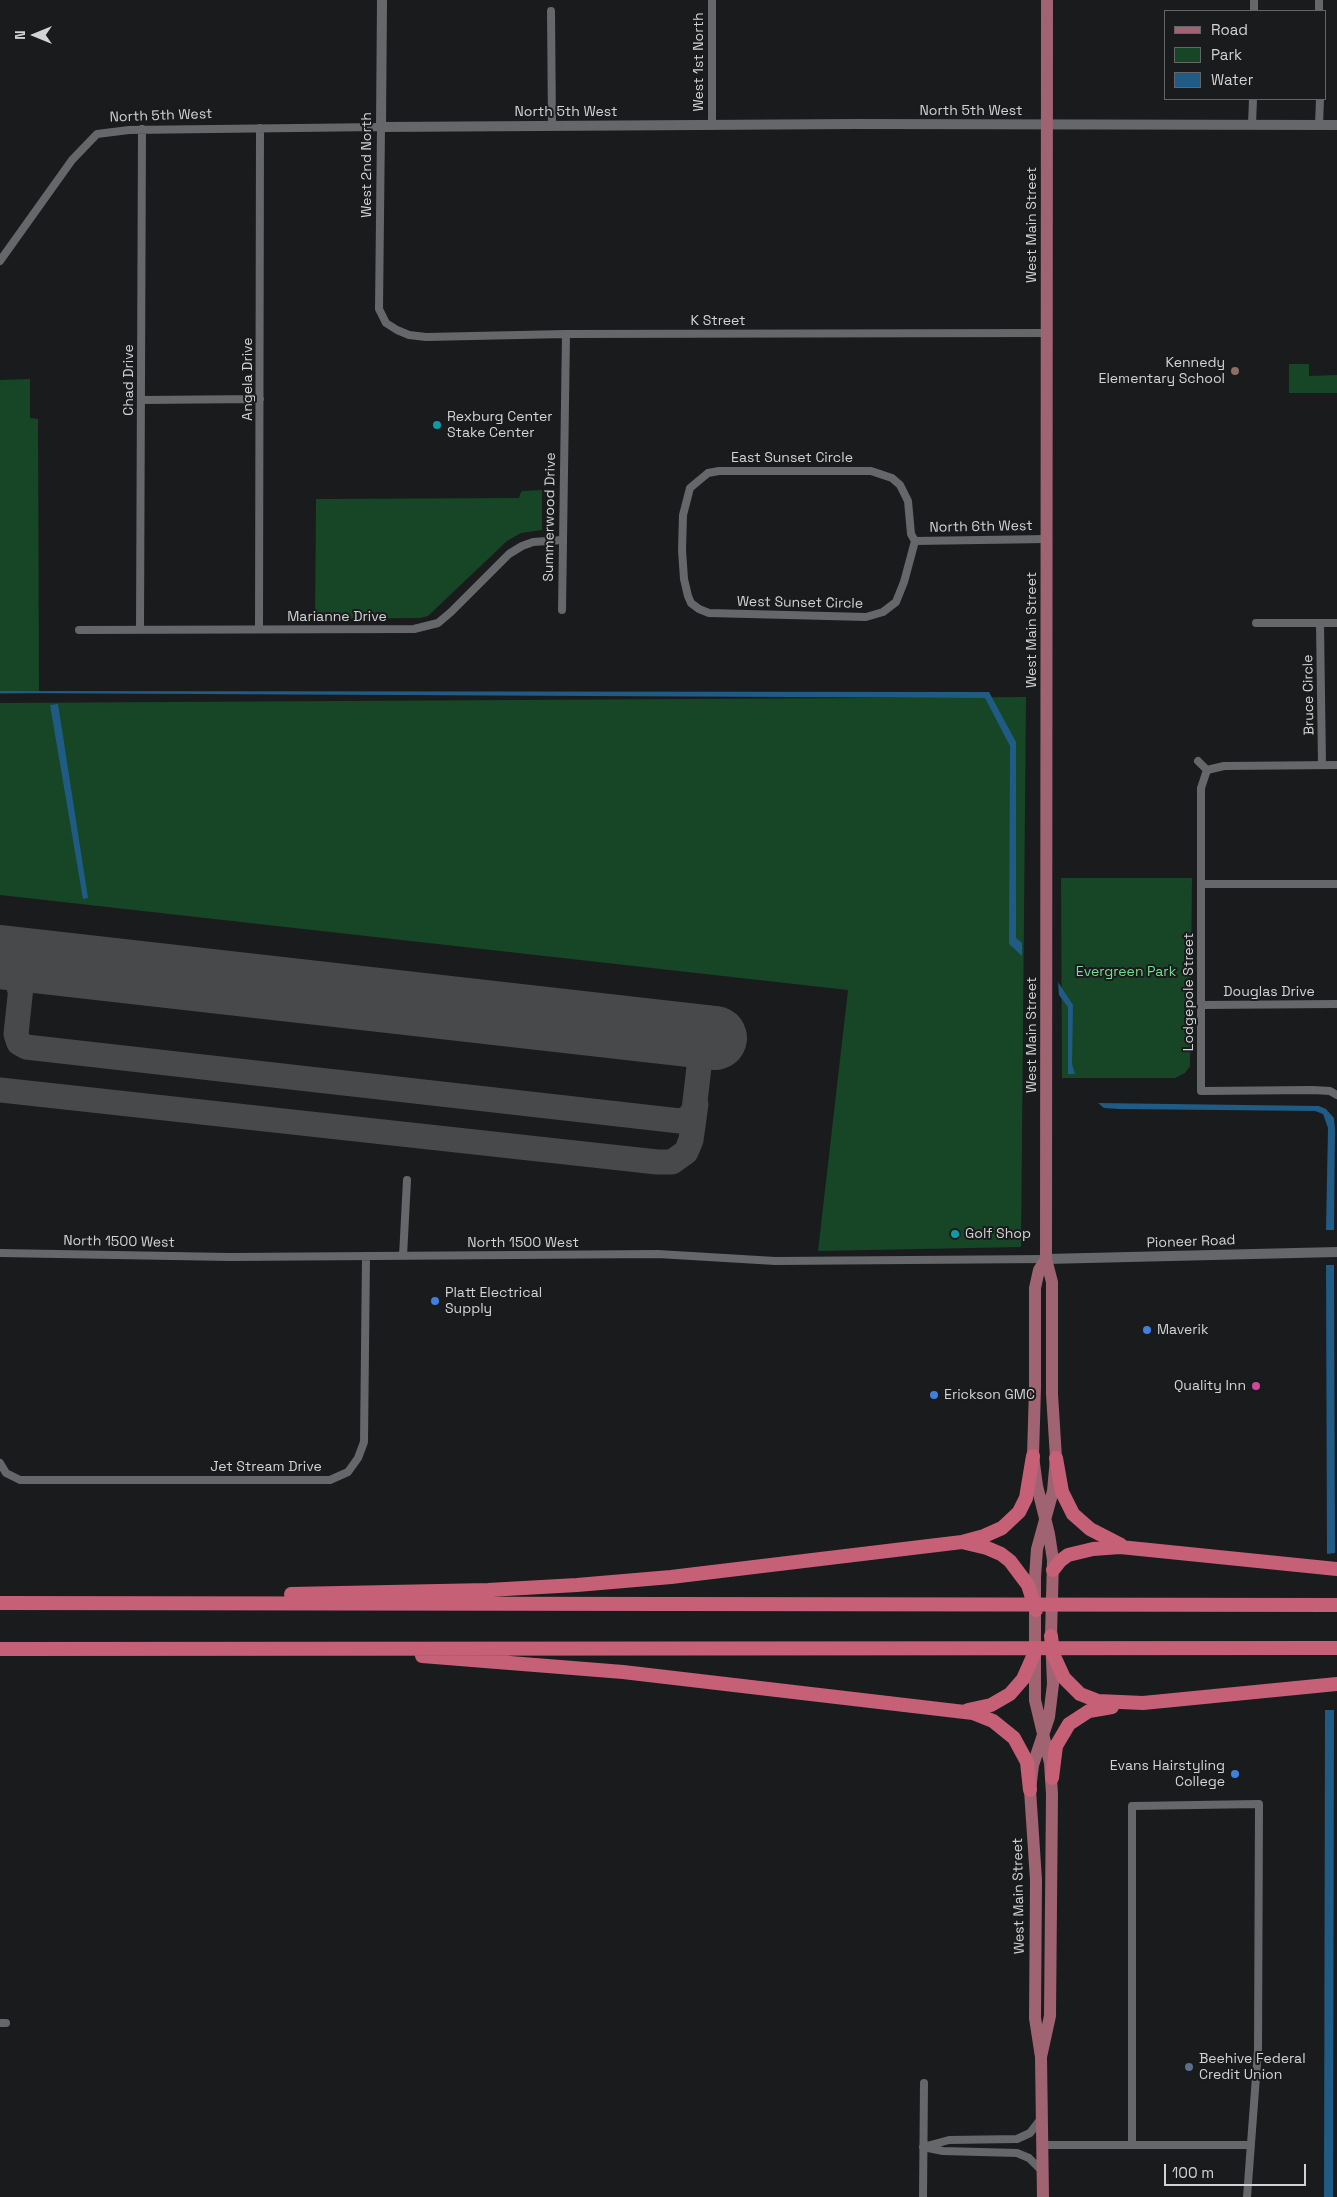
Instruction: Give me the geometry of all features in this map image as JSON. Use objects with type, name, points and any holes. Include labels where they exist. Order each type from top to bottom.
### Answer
[{"type":"highway","points":[[116,1603],[244,1596],[488,1590],[586,1585],[671,1577],[950,1543],[984,1536],[1002,1528],[1013,1519],[1026,1498],[1033,1456]]},
{"type":"highway","points":[[1056,1458],[1062,1492],[1073,1514],[1100,1536],[1134,1548]]},
{"type":"highway","points":[[950,1543],[979,1546],[1001,1554],[1010,1561],[1028,1585],[1036,1610]]},
{"type":"highway","points":[[1053,1570],[1064,1558],[1081,1552],[1107,1547],[1134,1548],[1337,1569]]},
{"type":"highway","points":[[0,1603],[1337,1604]]},
{"type":"highway","points":[[1051,1636],[1056,1663],[1064,1678],[1074,1690],[1098,1701],[1143,1703]]},
{"type":"highway","points":[[324,1647],[623,1672],[962,1711],[993,1721],[1014,1738],[1027,1762],[1030,1790]]},
{"type":"highway","points":[[0,1648],[1337,1648]]},
{"type":"highway","points":[[962,1711],[991,1705],[1010,1694],[1024,1679],[1035,1652]]},
{"type":"highway","points":[[1052,1778],[1059,1738],[1075,1719],[1096,1709],[1337,1684]]},
{"type":"main road","name":"West Main Street","points":[[1041,2057],[1050,2016],[1052,1778],[1035,1700],[1035,1563],[1040,1533],[1052,1491],[1056,1458],[1052,1401],[1052,1282],[1046,1259],[1048,0]]},
{"type":"main road","name":"West Main Street","points":[[1043,2197],[1041,2057],[1036,2018],[1036,1880],[1030,1790],[1033,1764],[1049,1717],[1052,1695],[1053,1570],[1051,1547],[1037,1486],[1033,1456],[1036,1388],[1035,1288],[1039,1270],[1046,1259]]},
{"type":"street","name":"West 2nd North","points":[[382,0],[379,309],[381,315],[391,326]]},
{"type":"street","name":"West 1st North","points":[[712,0],[712,125]]},
{"type":"street","points":[[552,11],[552,126]]},
{"type":"street","points":[[1252,125],[1253,100]]},
{"type":"street","points":[[1319,125],[1320,100]]},
{"type":"street","name":"North 5th West","points":[[0,261],[88,142],[96,134],[103,132],[260,128],[712,125],[1337,125]]},
{"type":"street","name":"Angela Drive","points":[[259,629],[260,128]]},
{"type":"street","name":"Chad Drive","points":[[140,630],[142,130]]},
{"type":"street","name":"K Street","points":[[391,326],[409,335],[426,337],[566,334],[1047,334]]},
{"type":"street","name":"Summerwood Drive","points":[[562,610],[566,334]]},
{"type":"street","points":[[141,400],[260,399]]},
{"type":"street","name":"East Sunset Circle","points":[[682,550],[683,515],[690,488],[708,474],[719,471],[872,471],[883,474],[892,478],[905,492],[908,501],[911,534],[914,540]]},
{"type":"street","name":"North 6th West","points":[[914,540],[1047,539]]},
{"type":"street","name":"Marianne Drive","points":[[80,630],[414,629],[427,627],[438,623],[451,612],[509,554],[533,542],[562,540]]},
{"type":"street","name":"West Sunset Circle","points":[[682,550],[688,596],[692,603],[709,613],[866,617],[884,612],[896,602],[904,582],[914,540]]},
{"type":"street","points":[[1256,623],[1337,624]]},
{"type":"street","name":"Bruce Circle","points":[[1320,624],[1322,765]]},
{"type":"street","points":[[1198,761],[1207,770],[1224,766],[1337,765]]},
{"type":"street","name":"Lodgepole Street","points":[[1207,770],[1201,788],[1201,1091],[1314,1090],[1330,1091],[1337,1095]]},
{"type":"street","points":[[1201,884],[1337,884]]},
{"type":"street","name":"Douglas Drive","points":[[1202,1005],[1337,1004]]},
{"type":"street","points":[[403,1256],[407,1180]]},
{"type":"street","name":"Pioneer Road","points":[[1046,1259],[1337,1252]]},
{"type":"street","name":"North 1500 West","points":[[0,1253],[230,1257],[658,1254],[774,1261],[1046,1259]]},
{"type":"street","name":"Jet Stream Drive","points":[[0,1463],[6,1473],[20,1480],[330,1480],[348,1472],[358,1458],[364,1442],[366,1256]]},
{"type":"street","points":[[1132,2145],[1132,1806],[1258,1804],[1258,2050],[1247,2197]]},
{"type":"street","points":[[923,2197],[924,2083]]},
{"type":"street","points":[[923,2147],[949,2140],[1018,2139],[1030,2133],[1042,2116]]},
{"type":"street","points":[[1042,2145],[1251,2145]]},
{"type":"street","points":[[923,2147],[943,2151],[1018,2153],[1029,2158],[1043,2172]]},
{"type":"green space","points":[[1289,364],[1309,364],[1309,376],[1337,375],[1337,393],[1289,393]]},
{"type":"green space","points":[[30,379],[30,418],[38,419],[39,693],[0,694],[0,380]]},
{"type":"green space","points":[[542,490],[542,530],[521,533],[507,541],[428,616],[420,618],[315,619],[316,499],[519,498],[523,491]]},
{"type":"green space","points":[[1026,697],[1021,1247],[818,1251],[848,990],[0,895],[0,703]]},
{"type":"green space","name":"Evergreen Park","points":[[1061,878],[1192,878],[1190,1066],[1185,1073],[1175,1078],[1062,1078]]},
{"type":"water","points":[[0,691],[989,692],[1016,742],[1016,938],[1022,943],[1022,956],[1009,944],[1010,746],[985,698],[0,693]]},
{"type":"water","points":[[58,704],[88,898],[83,899],[50,705]]},
{"type":"water","points":[[1058,982],[1073,1005],[1072,1064],[1075,1074],[1068,1074],[1068,1007],[1059,995]]},
{"type":"water","points":[[1098,1103],[1319,1106],[1326,1109],[1334,1118],[1335,1129],[1334,1230],[1326,1230],[1328,1128],[1323,1114],[1315,1111],[1119,1109],[1104,1108]]},
{"type":"water","points":[[1326,1265],[1334,1265],[1335,1553],[1327,1554]]},
{"type":"water","points":[[1325,1710],[1334,1710],[1333,2197],[1324,2197]]},
{"type":"taxiway","points":[[0,959],[10,966],[15,973],[20,991]]},
{"type":"taxiway","points":[[53,963],[36,969],[25,978],[21,987],[16,1034],[19,1043],[26,1047],[680,1121],[688,1118],[694,1110],[699,1067],[694,1049],[678,1034]]},
{"type":"taxiway","points":[[0,1090],[657,1162],[672,1162],[686,1152],[691,1140],[696,1104]]},
{"type":"runway","points":[[0,957],[715,1038]]},
{"type":"place","name":"Kennedy Elementary School","points":[[1235,371]]},
{"type":"place","name":"Rexburg Center Stake Center","points":[[437,425]]},
{"type":"place","name":"Golf Shop","points":[[955,1234]]},
{"type":"place","name":"Platt Electrical Supply","points":[[435,1301]]},
{"type":"place","name":"Maverik","points":[[1147,1330]]},
{"type":"place","name":"Quality Inn","points":[[1256,1386]]},
{"type":"place","name":"Erickson GMC","points":[[934,1395]]},
{"type":"place","name":"Evans Hairstyling College","points":[[1235,1774]]},
{"type":"place","name":"Beehive Federal Credit Union","points":[[1189,2067]]}]
